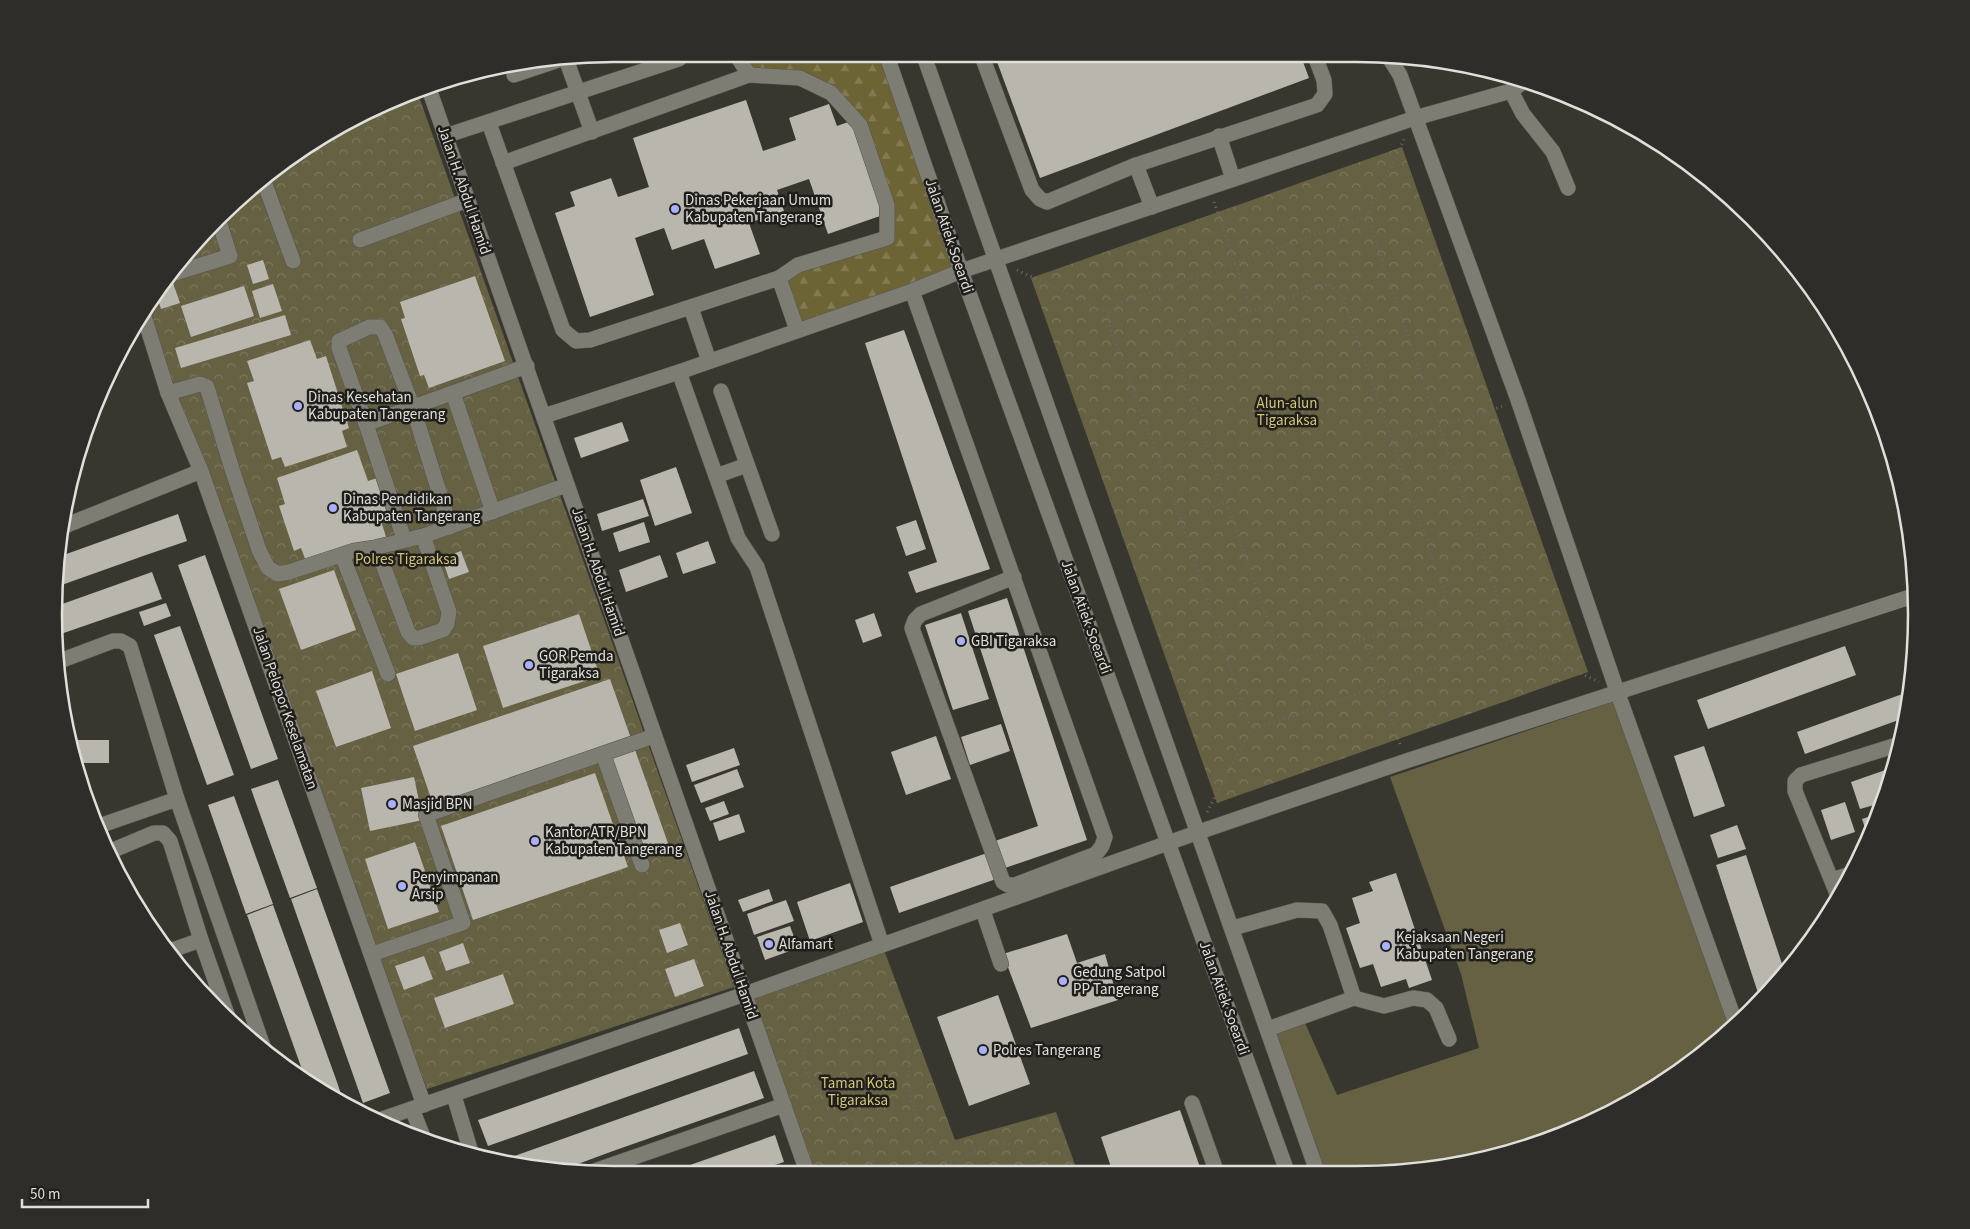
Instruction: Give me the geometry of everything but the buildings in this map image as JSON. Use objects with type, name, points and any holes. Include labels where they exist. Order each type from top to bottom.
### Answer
[{"type":"street","points":[[445,136],[670,62]]},
{"type":"street","points":[[741,62],[750,75]]},
{"type":"street","name":"Jalan Atiek Soeardi","points":[[889,62],[962,272],[1285,1166]]},
{"type":"street","name":"Jalan Atiek Soeardi","points":[[926,62],[1196,833],[1233,928],[1315,1166]]},
{"type":"street","points":[[984,62],[1032,190],[1040,199],[1047,202],[1136,165],[1317,105],[1325,94],[1324,80],[1317,62]]},
{"type":"street","points":[[1394,64],[1400,75],[1518,400],[1617,691],[1733,1017]]},
{"type":"street","points":[[568,65],[592,132]]},
{"type":"street","points":[[514,75],[534,68]]},
{"type":"street","points":[[489,123],[563,330],[576,341],[590,340],[691,308],[779,278],[798,266],[887,238],[887,204],[860,125],[831,92],[800,78],[750,75],[504,163]]},
{"type":"street","points":[[544,416],[680,372],[1208,187],[1415,118],[1517,87],[1523,114],[1553,152],[1568,188]]},
{"type":"street","name":"Jalan H. Abdul Hamid","points":[[431,94],[804,1166]]},
{"type":"street","points":[[1219,136],[1233,179]]},
{"type":"street","points":[[1136,165],[1152,207]]},
{"type":"street","points":[[266,187],[293,262]]},
{"type":"street","points":[[360,240],[468,200]]},
{"type":"street","points":[[183,271],[230,256],[221,227]]},
{"type":"street","points":[[779,278],[797,330]]},
{"type":"street","points":[[912,291],[1014,577],[1105,837],[1102,846],[1096,854],[1015,885],[1008,885],[1003,882],[912,628],[915,620],[921,614],[1014,577]]},
{"type":"street","points":[[691,308],[710,361]]},
{"type":"street","name":"Jalan Pelopor Keselamatan","points":[[146,323],[168,393],[201,471],[372,954],[418,1107],[423,1131]]},
{"type":"street","points":[[404,539],[339,348],[339,340],[369,327],[380,327],[383,330],[413,408],[450,527]]},
{"type":"street","points":[[366,424],[527,366]]},
{"type":"street","points":[[680,372],[738,538],[757,567],[882,946]]},
{"type":"street","points":[[168,393],[200,384],[207,387],[259,550],[268,568],[278,574],[353,551],[423,536],[568,485]]},
{"type":"street","points":[[721,391],[772,534]]},
{"type":"street","points":[[453,393],[493,512]]},
{"type":"street","points":[[716,476],[747,465]]},
{"type":"street","points":[[70,523],[201,471]]},
{"type":"street","points":[[373,548],[383,565],[408,632],[413,638],[419,638],[443,630],[447,624],[449,612],[423,536]]},
{"type":"street","points":[[342,555],[388,674]]},
{"type":"street","points":[[387,1117],[454,1096],[882,946],[1196,833],[1406,761],[1907,598]]},
{"type":"street","points":[[65,659],[113,641],[121,641],[130,646],[177,799],[260,1037]]},
{"type":"street","points":[[372,954],[463,923],[426,815],[654,736]]},
{"type":"street","points":[[1835,889],[1795,791],[1795,782],[1800,775],[1891,747]]},
{"type":"street","points":[[603,754],[642,865]]},
{"type":"street","points":[[104,824],[177,799]]},
{"type":"street","points":[[115,849],[154,833],[163,833],[170,841],[222,1003]]},
{"type":"street","points":[[1832,880],[1841,877]]},
{"type":"street","points":[[983,910],[1001,964]]},
{"type":"street","points":[[1233,928],[1297,910],[1322,911],[1330,925],[1354,998]]},
{"type":"street","points":[[175,949],[201,940]]},
{"type":"street","points":[[222,1003],[245,995]]},
{"type":"street","points":[[1268,1030],[1354,998],[1384,1006],[1413,998],[1427,1000],[1436,1008],[1449,1039]]},
{"type":"street","points":[[454,1096],[470,1147]]},
{"type":"street","points":[[1192,1103],[1214,1166]]},
{"type":"street","points":[[609,1166],[784,1105]]},
{"type":"path","points":[[1415,118],[1367,217],[1513,641]]},
{"type":"path","points":[[1208,187],[1251,310]]},
{"type":"path","points":[[1108,313],[1120,303],[1367,217]]},
{"type":"path","points":[[996,260],[1108,313]]},
{"type":"path","points":[[1330,285],[1342,294],[1445,594],[1443,604],[1436,613],[1300,660],[1287,660],[1278,651],[1176,356],[1177,343],[1185,334],[1251,310],[1330,285]]},
{"type":"path","points":[[1108,313],[1110,327],[1180,518],[1252,728]]},
{"type":"path","points":[[1392,443],[1518,400]]},
{"type":"path","points":[[1180,518],[1227,502]]},
{"type":"path","points":[[1364,639],[1406,761]]},
{"type":"path","points":[[1252,728],[1513,641],[1617,691]]},
{"type":"path","points":[[1196,833],[1252,728]]},
{"type":"path","points":[[873,1166],[874,1156],[868,1140],[858,1125],[819,1093],[809,1078],[804,1059],[808,1039],[824,1022],[840,1013],[860,1010],[884,1015],[898,1027],[906,1042],[909,1059],[909,1088],[920,1124],[937,1154],[953,1166]]},
{"type":"path","points":[[958,1166],[968,1154],[996,1144],[1009,1144],[1020,1147],[1036,1166]]},
{"type":"green space","points":[[741,62],[889,62],[961,271],[797,330],[779,278],[887,239],[860,125],[800,78],[749,75]]},
{"type":"green space","name":"Polres Tigaraksa","points":[[420,99],[734,987],[427,1089],[270,672],[147,322],[177,278],[199,251],[251,199],[278,177],[338,136],[370,119]]},
{"type":"green space","name":"Alun-alun Tigaraksa","points":[[1402,147],[1588,672],[1217,803],[1031,278]]},
{"type":"green space","points":[[1615,701],[1730,1020],[1692,1052],[1632,1093],[1600,1110],[1533,1137],[1498,1148],[1428,1162],[1392,1165],[1317,1166],[1273,1034],[1305,1023],[1337,1095],[1479,1048],[1461,974],[1390,777]]},
{"type":"green space","name":"Taman Kota Tigaraksa","points":[[884,950],[955,1140],[1056,1112],[1075,1166],[805,1166],[747,997]]},
{"type":"place","name":"Dinas Pekerjaan Umum Kabupaten Tangerang","points":[[675,209]]},
{"type":"place","name":"Dinas Kesehatan Kabupaten Tangerang","points":[[298,406]]},
{"type":"place","name":"Dinas Pendidikan Kabupaten Tangerang","points":[[333,508]]},
{"type":"place","name":"GBI Tigaraksa","points":[[961,641]]},
{"type":"place","name":"GOR Pemda Tigaraksa","points":[[529,665]]},
{"type":"place","name":"Masjid BPN","points":[[392,804]]},
{"type":"place","name":"Kantor ATR/BPN Kabupaten Tangerang","points":[[535,841]]},
{"type":"place","name":"Penyimpanan Arsip","points":[[402,886]]},
{"type":"place","name":"Alfamart","points":[[769,944]]},
{"type":"place","name":"Kejaksaan Negeri Kabupaten Tangerang","points":[[1386,946]]},
{"type":"place","name":"Gedung Satpol PP Tangerang","points":[[1063,981]]},
{"type":"place","name":"Polres Tangerang","points":[[983,1050]]}]
